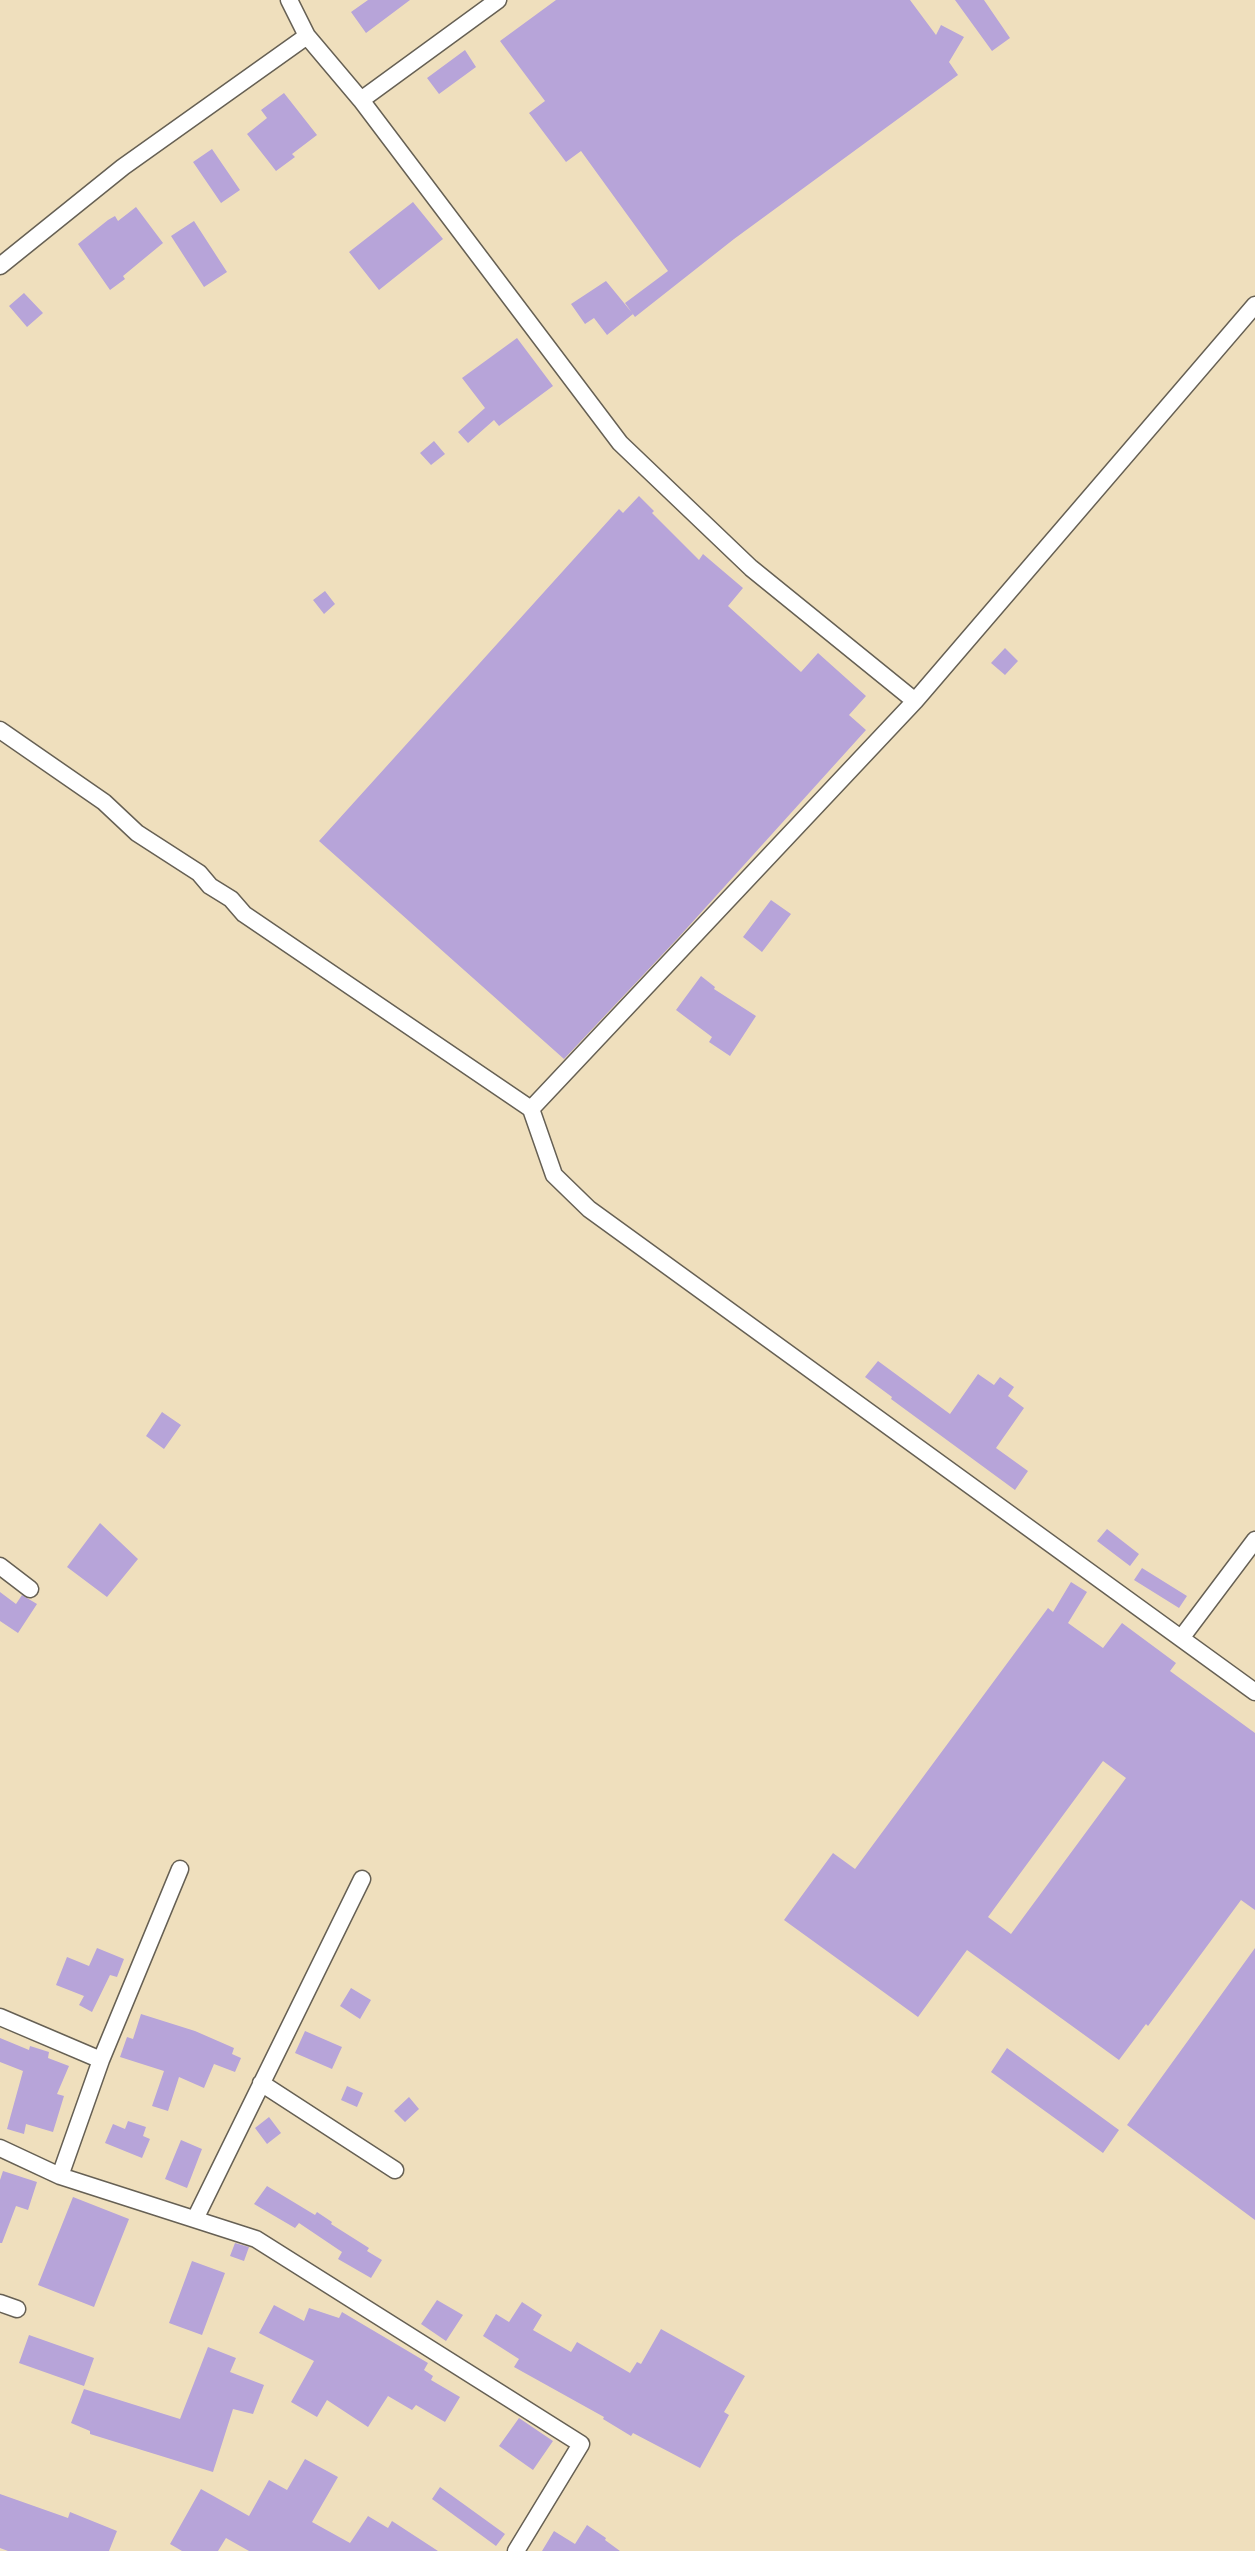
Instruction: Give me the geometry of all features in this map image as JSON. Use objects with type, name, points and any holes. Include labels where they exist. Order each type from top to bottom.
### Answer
[{"type":"street","points":[[289,0],[307,36],[361,100],[620,443],[751,568],[915,701]]},
{"type":"street","points":[[361,100],[498,0]]},
{"type":"street","points":[[0,266],[123,167],[307,36]]},
{"type":"street","points":[[531,1108],[915,701],[1255,305]]},
{"type":"street","points":[[0,730],[104,802],[137,833],[199,873],[210,886],[231,899],[244,914],[531,1108],[554,1175],[589,1209],[1255,1692]]},
{"type":"street","points":[[1182,1638],[1255,1540]]},
{"type":"street","points":[[0,1566],[30,1589]]},
{"type":"street","points":[[60,2176],[101,2060],[180,1869]]},
{"type":"street","points":[[195,2219],[362,1879]]},
{"type":"street","points":[[0,2017],[101,2060]]},
{"type":"street","points":[[261,2083],[395,2170]]},
{"type":"street","points":[[0,2148],[60,2176],[256,2239],[581,2444],[516,2551]]},
{"type":"street","points":[[0,2303],[17,2309]]},
{"type":"building","points":[[368,0],[410,0],[366,33],[351,12]]},
{"type":"building","points":[[556,0],[910,0],[936,35],[941,25],[964,37],[949,62],[958,75],[734,239],[635,317],[625,303],[668,271],[581,151],[566,162],[529,113],[545,101],[500,41]]},
{"type":"building","points":[[955,0],[984,0],[1010,38],[992,51]]},
{"type":"building","points":[[465,50],[476,67],[439,94],[427,78]]},
{"type":"building","points":[[284,93],[317,135],[292,154],[295,157],[276,171],[247,134],[267,118],[261,110]]},
{"type":"building","points":[[212,149],[240,190],[221,203],[193,162]]},
{"type":"building","points":[[413,202],[443,239],[379,290],[349,252]]},
{"type":"building","points":[[136,207],[163,243],[123,276],[125,279],[110,290],[78,244],[108,220],[115,216],[118,221]]},
{"type":"building","points":[[194,221],[227,272],[204,287],[171,236]]},
{"type":"building","points":[[606,281],[633,314],[607,335],[594,318],[585,324],[571,304]]},
{"type":"building","points":[[24,293],[43,313],[27,327],[9,306]]},
{"type":"building","points":[[517,338],[553,386],[499,426],[494,420],[468,443],[458,432],[485,408],[462,378]]},
{"type":"building","points":[[434,441],[445,454],[431,465],[420,453]]},
{"type":"building","points":[[639,496],[654,511],[652,513],[699,560],[703,554],[743,588],[728,606],[801,672],[818,653],[866,696],[849,715],[866,730],[678,938],[564,1059],[319,841],[619,509],[623,513]]},
{"type":"building","points":[[325,591],[335,604],[324,614],[313,600]]},
{"type":"building","points":[[1005,648],[1018,661],[1005,675],[991,663]]},
{"type":"building","points":[[771,900],[791,914],[762,952],[743,937]]},
{"type":"building","points":[[701,976],[715,987],[714,989],[756,1016],[730,1056],[709,1042],[712,1037],[676,1010]]},
{"type":"building","points":[[878,1361],[950,1414],[978,1374],[994,1385],[1000,1377],[1014,1387],[1008,1396],[1024,1408],[996,1448],[1028,1471],[1015,1490],[891,1399],[892,1397],[865,1377]]},
{"type":"building","points":[[162,1412],[181,1425],[164,1449],[146,1436]]},
{"type":"building","points":[[100,1523],[138,1559],[107,1597],[67,1567]]},
{"type":"building","points":[[1107,1529],[1139,1554],[1130,1566],[1097,1541]]},
{"type":"building","points":[[1142,1568],[1187,1596],[1179,1608],[1134,1580]]},
{"type":"building","points":[[1071,1582],[1087,1592],[1068,1623],[1103,1648],[1122,1623],[1176,1663],[1170,1671],[1255,1733],[1255,1910],[1241,1900],[1148,2026],[1146,2024],[1119,2060],[967,1950],[918,2017],[784,1920],[833,1853],[855,1869],[1048,1608],[1053,1612]],"holes":[[[1103,1761],[1126,1778],[1011,1934],[988,1917]]]},
{"type":"building","points":[[0,1592],[16,1604],[22,1595],[37,1604],[18,1633],[0,1621]]},
{"type":"building","points":[[97,1948],[124,1959],[117,1977],[110,1975],[92,2012],[79,2005],[84,1996],[56,1985],[67,1957],[89,1966]]},
{"type":"building","points":[[1255,1948],[1255,2220],[1127,2125]]},
{"type":"building","points":[[351,1988],[371,2000],[360,2019],[340,2006]]},
{"type":"building","points":[[141,2014],[195,2031],[234,2048],[232,2054],[241,2058],[235,2072],[214,2064],[204,2088],[179,2077],[168,2111],[152,2106],[164,2071],[120,2057],[127,2037],[133,2039]]},
{"type":"building","points":[[305,2031],[342,2047],[332,2069],[295,2053]]},
{"type":"building","points":[[0,2038],[29,2050],[30,2046],[49,2052],[48,2058],[69,2066],[57,2094],[64,2096],[53,2132],[26,2124],[24,2134],[7,2129],[23,2071],[0,2062]]},
{"type":"building","points":[[1007,2048],[1119,2130],[1103,2153],[991,2072]]},
{"type":"building","points":[[347,2086],[363,2093],[357,2107],[341,2100]]},
{"type":"building","points":[[409,2097],[419,2109],[405,2122],[394,2111]]},
{"type":"building","points":[[269,2117],[281,2133],[267,2144],[255,2128]]},
{"type":"building","points":[[128,2121],[146,2127],[143,2136],[150,2139],[142,2158],[105,2143],[113,2124],[125,2129]]},
{"type":"building","points":[[181,2140],[202,2149],[187,2188],[165,2179]]},
{"type":"building","points":[[3,2171],[37,2182],[28,2210],[16,2206],[2,2243],[0,2243],[0,2180]]},
{"type":"building","points":[[267,2186],[315,2215],[317,2212],[332,2222],[331,2224],[369,2248],[367,2251],[382,2260],[371,2278],[338,2259],[342,2252],[299,2223],[295,2228],[254,2204]]},
{"type":"building","points":[[73,2197],[129,2219],[94,2307],[38,2285]]},
{"type":"building","points":[[235,2243],[249,2247],[244,2261],[230,2256]]},
{"type":"building","points":[[192,2261],[225,2273],[202,2335],[169,2323]]},
{"type":"building","points":[[437,2300],[463,2315],[446,2341],[421,2324]]},
{"type":"building","points":[[522,2302],[542,2315],[533,2330],[571,2352],[577,2342],[630,2373],[637,2362],[641,2364],[661,2329],[745,2376],[724,2412],[729,2415],[700,2468],[633,2433],[631,2436],[603,2419],[604,2417],[514,2367],[519,2359],[483,2336],[496,2314],[509,2322]]},
{"type":"building","points":[[274,2305],[304,2321],[309,2308],[339,2318],[342,2312],[428,2363],[424,2370],[433,2376],[431,2380],[460,2397],[445,2422],[416,2405],[412,2410],[388,2396],[368,2427],[327,2400],[317,2417],[291,2402],[314,2361],[259,2333]]},
{"type":"building","points":[[29,2335],[94,2358],[84,2386],[19,2363]]},
{"type":"building","points":[[208,2347],[236,2358],[230,2372],[264,2385],[253,2414],[233,2409],[213,2472],[90,2434],[90,2431],[71,2423],[84,2389],[180,2419]]},
{"type":"building","points":[[519,2418],[553,2441],[533,2470],[499,2446]]},
{"type":"building","points":[[305,2459],[338,2477],[312,2522],[350,2543],[368,2516],[388,2528],[392,2521],[438,2551],[249,2551],[226,2538],[218,2551],[182,2551],[170,2544],[201,2489],[249,2516],[269,2480],[287,2490]]},
{"type":"building","points":[[440,2487],[505,2534],[496,2546],[432,2499]]},
{"type":"building","points":[[0,2494],[68,2518],[70,2512],[117,2531],[109,2551],[8,2551],[0,2548]]},
{"type":"building","points":[[587,2525],[606,2538],[605,2540],[620,2551],[542,2551],[554,2531],[575,2544]]}]
